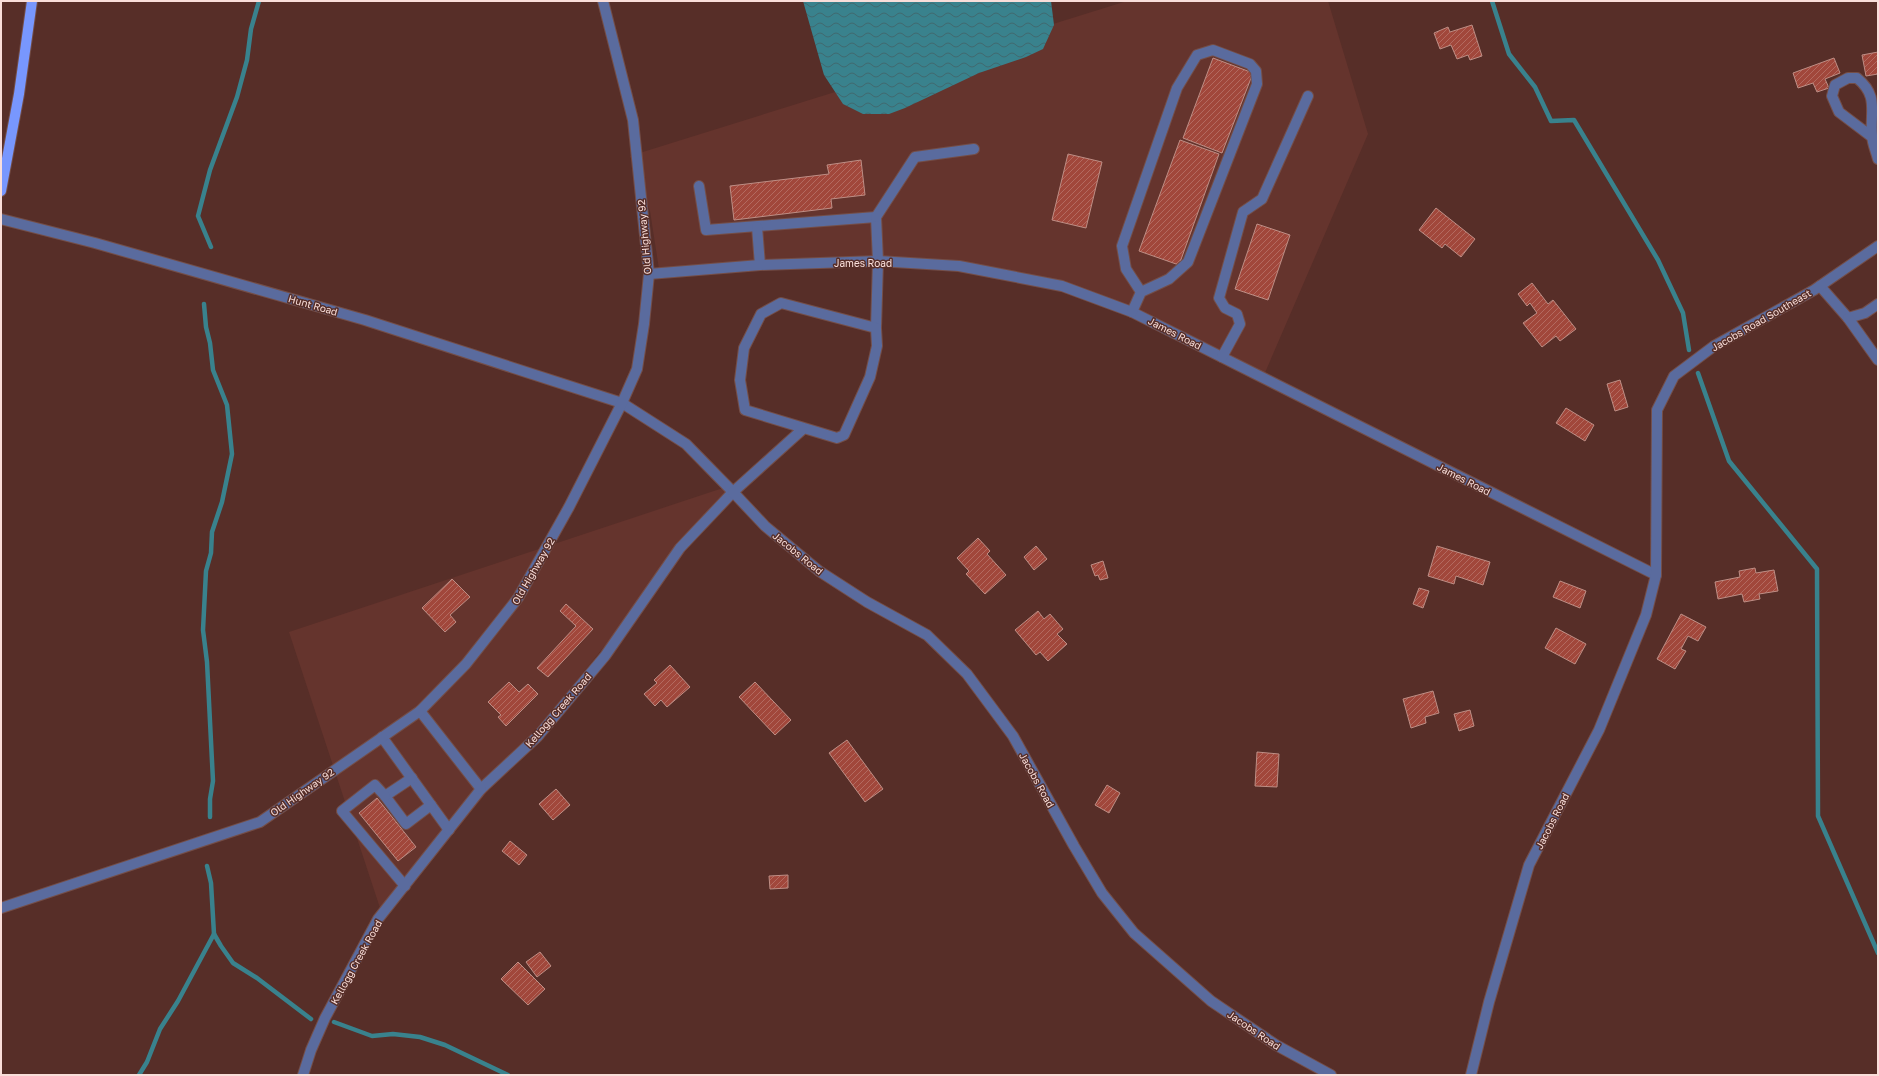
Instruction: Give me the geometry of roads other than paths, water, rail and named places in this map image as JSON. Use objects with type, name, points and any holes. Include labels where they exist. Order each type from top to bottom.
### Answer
[{"type":"main road","points":[[1,191],[20,94],[32,1]]},
{"type":"street","name":"Old Highway 92","points":[[1,908],[260,822],[420,711],[466,664],[518,598],[569,507],[622,403],[637,369],[644,324],[649,274],[633,120],[603,1]]},
{"type":"street","points":[[1132,312],[1141,292],[1169,280],[1188,262],[1257,84],[1256,71],[1250,64],[1213,50],[1197,54],[1177,88],[1122,246],[1126,269],[1141,292]]},
{"type":"street","points":[[1872,137],[1839,112],[1832,96],[1835,85],[1848,78],[1857,78],[1865,84],[1873,106],[1871,125],[1872,137],[1878,159]]},
{"type":"street","points":[[1222,357],[1240,324],[1237,314],[1225,308],[1219,298],[1243,212],[1262,199],[1308,96]]},
{"type":"street","points":[[876,328],[781,303],[761,314],[744,348],[740,380],[745,410],[837,438],[844,435],[870,377],[877,346],[876,328],[878,261],[876,217],[915,158],[974,149]]},
{"type":"street","points":[[698,186],[706,230],[876,217]]},
{"type":"street","name":"Hunt Road","points":[[1,219],[95,243],[365,320],[622,403]]},
{"type":"street","points":[[756,227],[760,264]]},
{"type":"street","name":"Jacobs Road Southeast","points":[[1656,575],[1657,410],[1674,376],[1714,346],[1820,286],[1878,246]]},
{"type":"street","name":"James Road","points":[[649,274],[760,264],[878,261],[959,266],[1062,286],[1132,312],[1656,575]]},
{"type":"street","points":[[1820,286],[1848,318],[1878,360]]},
{"type":"street","points":[[1848,318],[1866,313],[1878,304]]},
{"type":"street","points":[[622,403],[686,444],[733,492]]},
{"type":"street","name":"Kellogg Creek Road","points":[[304,1075],[311,1050],[329,1012],[378,920],[482,789],[538,736],[605,656],[680,548],[733,492],[804,428]]},
{"type":"street","name":"Jacobs Road","points":[[733,492],[765,526],[819,571],[866,602],[927,635],[967,674],[1013,736],[1094,880],[1134,934],[1211,1001],[1276,1045],[1331,1075]]},
{"type":"street","name":"Jacobs Road","points":[[1471,1075],[1489,1002],[1529,865],[1599,730],[1646,615],[1656,575]]},
{"type":"street","points":[[420,711],[482,789]]},
{"type":"street","points":[[382,737],[450,830]]},
{"type":"street","points":[[385,796],[412,778]]},
{"type":"street","points":[[405,886],[342,811],[375,785],[406,824],[431,805]]},
{"type":"water","points":[[803,1],[1051,1],[1054,25],[1043,49],[1026,57],[979,73],[889,114],[863,114],[843,104],[824,75]]},
{"type":"waterway","points":[[211,247],[198,216],[210,170],[237,97],[247,60],[251,29],[259,1]]},
{"type":"waterway","points":[[1492,1],[1509,54],[1535,87],[1551,121],[1574,120],[1658,260],[1683,313],[1689,350]]},
{"type":"waterway","points":[[204,304],[213,370],[227,405],[232,454],[222,502],[212,532],[211,553],[206,571],[203,630],[207,662],[213,781],[210,799],[210,817]]},
{"type":"waterway","points":[[1698,373],[1729,461],[1817,569],[1818,816],[1878,953]]},
{"type":"waterway","points":[[207,866],[211,883],[214,934],[221,946],[233,963],[257,978],[311,1019]]},
{"type":"waterway","points":[[139,1075],[147,1062],[160,1029],[178,1001],[214,934]]},
{"type":"waterway","points":[[334,1022],[372,1036],[393,1034],[420,1037],[445,1045],[508,1075]]}]
